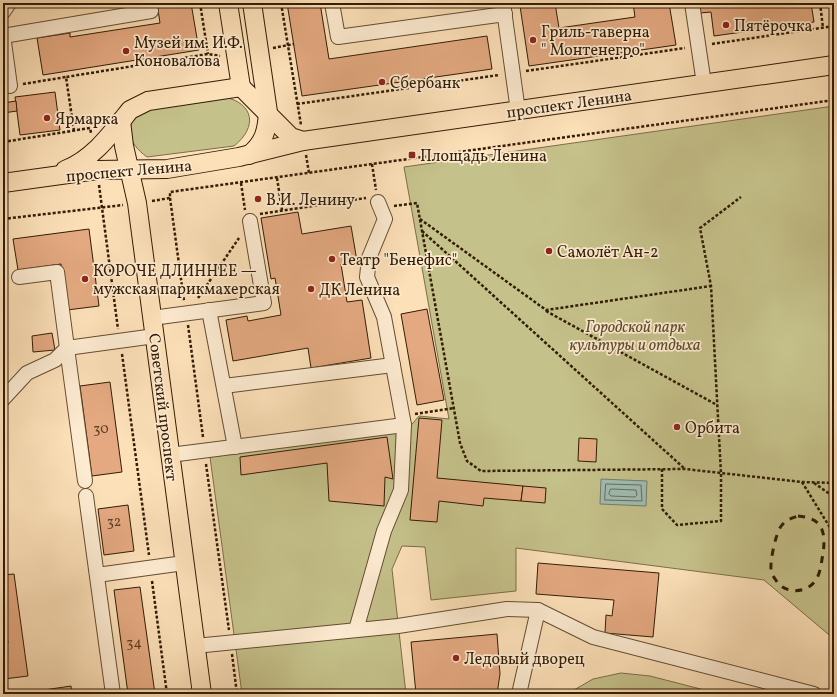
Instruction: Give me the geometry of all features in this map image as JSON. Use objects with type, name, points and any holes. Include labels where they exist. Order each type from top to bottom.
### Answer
[{"type":"main road","points":[[228,3],[241,87],[268,112],[291,137],[304,141]]},
{"type":"main road","points":[[249,155],[258,148],[263,140],[267,129],[268,112],[252,3]]},
{"type":"main road","name":"проспект Ленина","points":[[3,183],[97,170],[167,169],[249,155],[304,141],[834,65]]},
{"type":"main road","name":"проспект Ленина","points":[[47,177],[82,162],[94,152],[130,110],[148,101],[241,87]]},
{"type":"main road","name":"Советский проспект","points":[[121,121],[124,146],[137,203],[202,694]]},
{"type":"lane","points":[[3,12],[9,3]]},
{"type":"lane","points":[[10,86],[3,35],[151,11],[149,3]]},
{"type":"lane","points":[[332,3],[338,37],[504,8],[518,111]]},
{"type":"lane","points":[[692,3],[704,84]]},
{"type":"lane","points":[[356,630],[384,531],[401,490],[403,421],[384,317],[367,277],[369,258],[385,219],[378,202]]},
{"type":"lane","points":[[152,318],[264,303],[249,224]]},
{"type":"lane","points":[[19,277],[57,272],[86,481]]},
{"type":"lane","points":[[209,310],[235,447]]},
{"type":"lane","points":[[3,399],[27,373],[55,360],[67,348],[155,336]]},
{"type":"lane","points":[[224,386],[393,364]]},
{"type":"lane","points":[[170,455],[235,447],[403,421]]},
{"type":"lane","points":[[86,496],[113,694]]},
{"type":"lane","points":[[97,575],[184,563]]},
{"type":"lane","points":[[195,646],[398,626],[507,610],[538,610],[593,637],[814,694]]},
{"type":"lane","points":[[519,694],[538,610]]},
{"type":"path","points":[[10,86],[208,54],[200,3]]},
{"type":"path","points":[[281,3],[309,173]]},
{"type":"path","points":[[820,3],[823,28]]},
{"type":"path","points":[[297,104],[834,26]]},
{"type":"path","points":[[66,77],[74,131]]},
{"type":"path","points":[[3,218],[137,203],[170,198],[170,192],[834,100]]},
{"type":"path","points":[[3,142],[90,128],[94,152]]},
{"type":"path","points":[[372,164],[378,202]]},
{"type":"path","points":[[97,170],[167,694]]},
{"type":"path","points":[[277,178],[282,210]]},
{"type":"path","points":[[241,183],[249,224]]},
{"type":"path","points":[[662,469],[662,509],[677,525],[721,521],[722,474],[711,286],[700,228],[741,197]]},
{"type":"path","points":[[195,303],[255,214],[364,198],[392,206],[417,203],[460,443],[466,461],[481,471],[662,469],[814,483],[834,483]]},
{"type":"path","points":[[420,219],[546,310],[718,405]]},
{"type":"path","points":[[422,230],[685,470]]},
{"type":"path","points":[[546,310],[711,286]]},
{"type":"path","points":[[403,421],[454,408]]},
{"type":"path","points":[[802,482],[834,534]]},
{"type":"path","points":[[814,483],[834,497]]},
{"type":"green space","points":[[224,97],[234,100],[242,105],[247,110],[249,117],[247,131],[242,139],[234,146],[147,157],[140,151],[131,139],[130,126],[139,114],[147,109]]},
{"type":"green space","name":"Городской парк культуры и отдыха","points":[[834,106],[834,639],[764,580],[516,548],[516,591],[431,600],[425,547],[402,546],[392,569],[406,694],[242,694],[210,457],[407,430],[419,416],[449,419],[404,167]]},
{"type":"green space","points":[[621,673],[650,676],[720,694],[567,694],[593,679]]},
{"type":"water","points":[[601,479],[647,481],[646,506],[600,504]]},
{"type":"building","points":[[157,3],[191,3],[199,50],[43,75],[37,38],[70,33],[70,37],[160,23]]},
{"type":"building","points":[[287,3],[320,3],[329,59],[487,36],[492,69],[302,96]]},
{"type":"building","points":[[555,3],[559,28],[635,17],[633,3],[669,3],[676,45],[529,66],[520,6]]},
{"type":"building","points":[[699,3],[734,3],[734,7],[760,3],[811,3],[814,22],[714,36],[711,12],[700,13]]},
{"type":"building","points":[[55,92],[60,130],[20,135],[15,97]]},
{"type":"building","points":[[16,101],[17,111],[3,113],[3,103]]},
{"type":"building","name":"ДК Ленина","points":[[298,212],[302,234],[351,226],[357,261],[341,264],[347,302],[362,300],[371,358],[311,368],[308,348],[233,361],[226,320],[247,316],[248,321],[281,315],[275,278],[271,279],[261,218]]},
{"type":"building","points":[[89,229],[99,306],[67,310],[61,264],[18,270],[13,239]]},
{"type":"building","points":[[427,309],[444,400],[417,405],[401,314]]},
{"type":"building","points":[[52,333],[55,350],[33,352],[32,336]]},
{"type":"building","points":[[110,382],[122,472],[92,476],[80,386]]},
{"type":"building","points":[[419,418],[442,420],[437,478],[523,486],[521,501],[484,498],[483,506],[439,501],[437,522],[410,520]]},
{"type":"building","points":[[387,437],[393,479],[385,477],[384,506],[329,501],[327,463],[241,475],[240,457]]},
{"type":"building","points":[[579,438],[597,439],[596,462],[578,461]]},
{"type":"building","points":[[523,486],[546,488],[545,503],[521,501]]},
{"type":"building","points":[[128,505],[134,551],[104,555],[98,509]]},
{"type":"building","points":[[538,563],[659,573],[653,637],[605,633],[606,615],[612,616],[614,600],[536,594]]},
{"type":"building","points":[[14,574],[28,676],[4,679],[3,643],[8,643],[6,628],[3,629],[3,575]]},
{"type":"building","points":[[140,587],[155,694],[128,694],[114,590]]},
{"type":"building","name":"Ледовый дворец","points":[[497,634],[500,674],[497,694],[416,694],[411,642]]},
{"type":"building","points":[[71,686],[72,694],[44,694],[44,690]]},
{"type":"railway","points":[[798,516],[806,517],[818,523],[823,533],[824,546],[820,571],[817,578],[807,588],[797,591],[782,587],[773,576],[771,565],[772,553],[780,528],[787,520],[798,516]]},
{"type":"place","name":"Пятёрочка","points":[[726,25]]},
{"type":"place","name":"Гриль-таверна \" Монтенегро\"","points":[[533,40]]},
{"type":"place","name":"Музей им. И.Ф. Коновалова","points":[[126,51]]},
{"type":"place","name":"Сбербанк","points":[[382,82]]},
{"type":"place","name":"Ярмарка","points":[[47,118]]},
{"type":"place","name":"Площадь Ленина","points":[[412,155]]},
{"type":"place","name":"В.И. Ленину","points":[[258,199]]},
{"type":"place","name":"Самолёт Ан-2","points":[[549,251]]},
{"type":"place","name":"Театр \"Бенефис\"","points":[[332,259]]},
{"type":"place","name":"КОРОЧЕ ДЛИННЕЕ — мужская парикмахерская","points":[[85,279]]},
{"type":"place","name":"ДК Ленина","points":[[311,289]]},
{"type":"place","name":"Орбита","points":[[677,427]]},
{"type":"place","name":"Ледовый дворец","points":[[456,658]]}]
